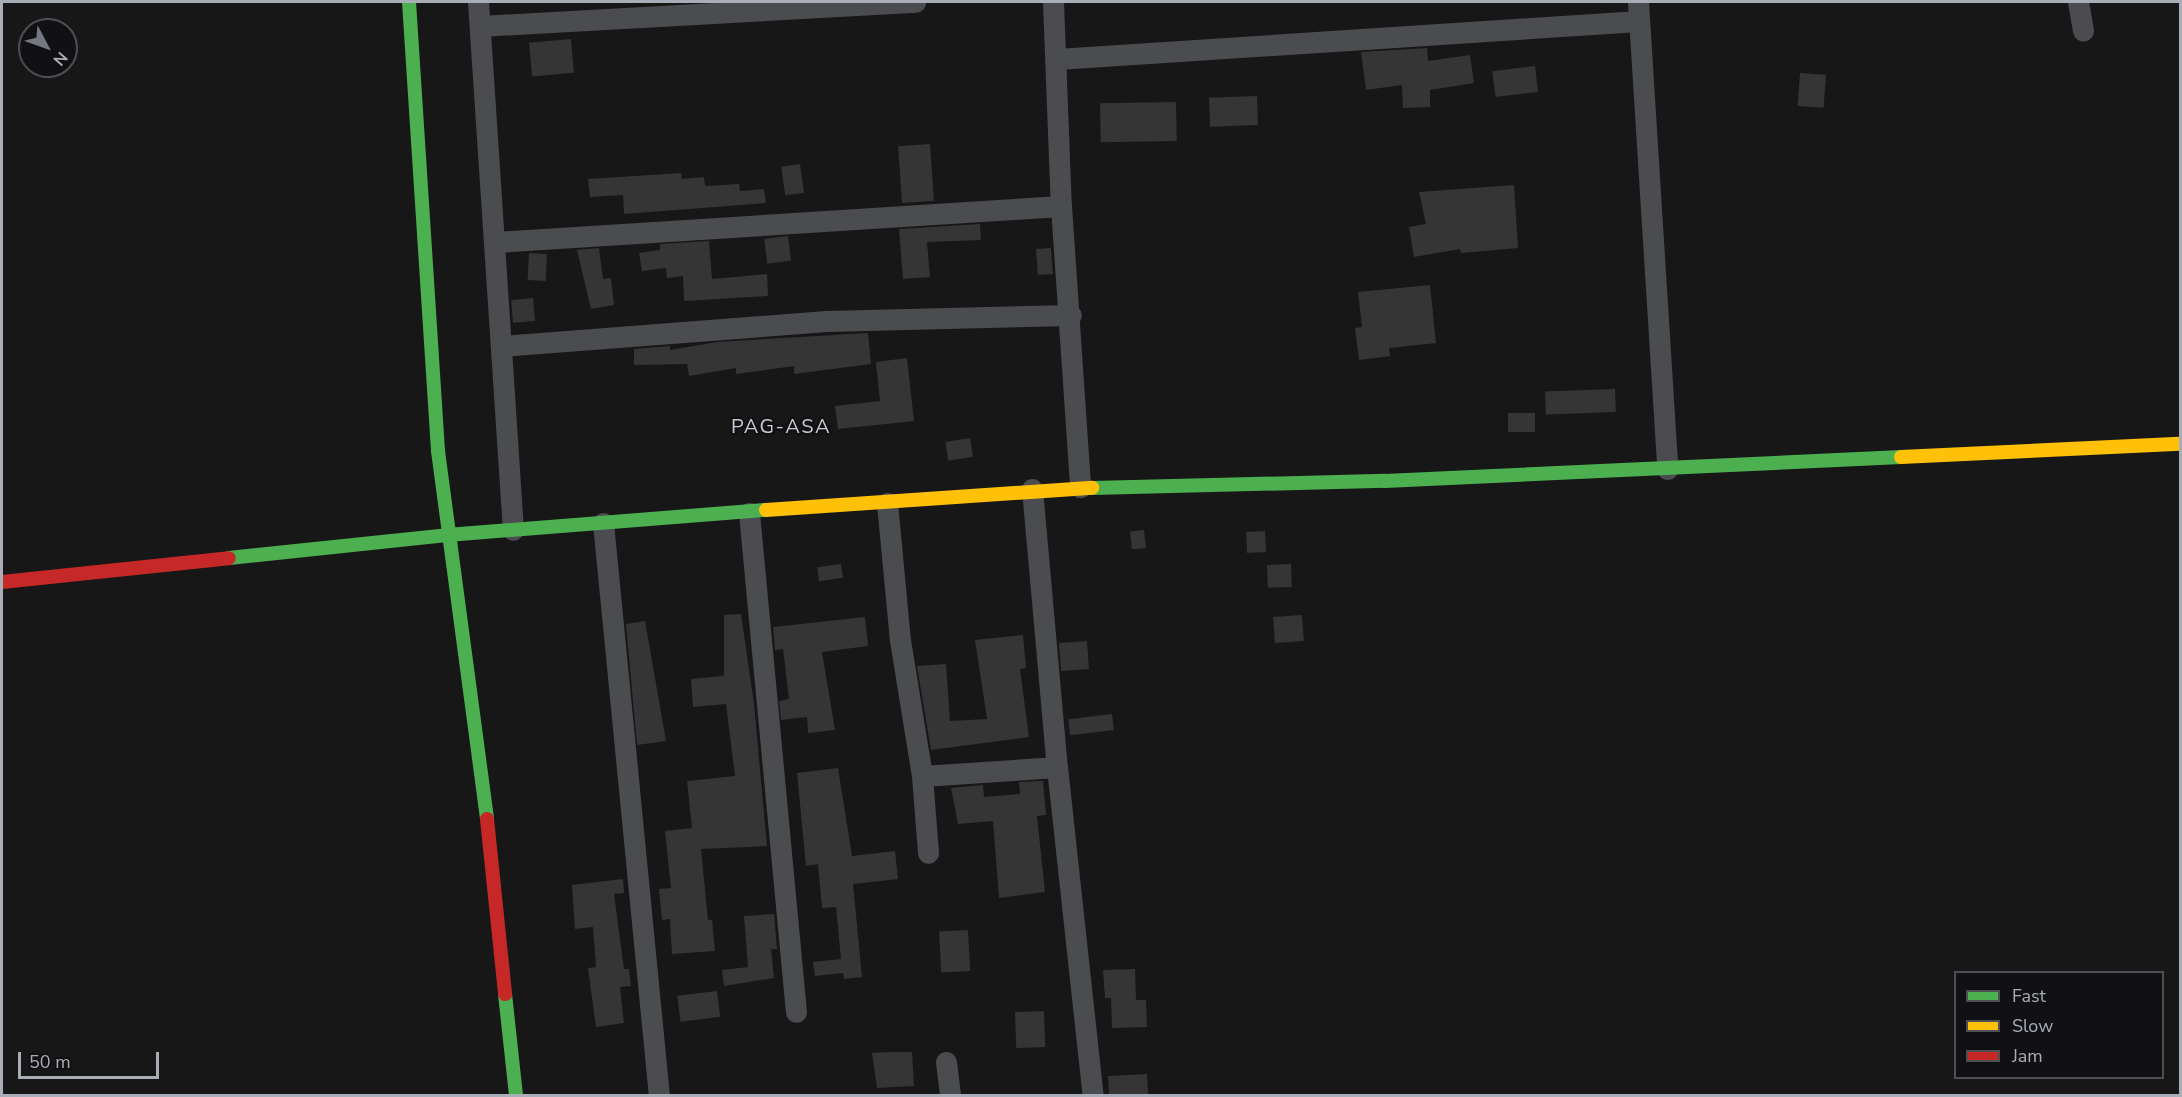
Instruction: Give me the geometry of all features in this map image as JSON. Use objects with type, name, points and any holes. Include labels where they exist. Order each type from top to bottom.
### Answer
[{"type":"street","points":[[409,2],[438,451],[447,535],[463,614],[475,706],[516,1095]]},
{"type":"street","points":[[478,2],[496,242],[513,530]]},
{"type":"street","points":[[480,26],[915,2]]},
{"type":"street","points":[[1053,2],[1061,206],[1071,315],[1080,487]]},
{"type":"street","points":[[2078,2],[2083,31]]},
{"type":"street","points":[[1057,59],[1639,11],[1667,469]]},
{"type":"street","points":[[496,242],[1061,206]]},
{"type":"street","points":[[502,346],[826,321],[1071,315]]},
{"type":"street","points":[[2,582],[447,535],[1032,489],[1384,481],[2181,444]]},
{"type":"street","points":[[1032,489],[1057,767],[1093,1095]]},
{"type":"street","points":[[887,502],[900,640],[922,776],[928,853]]},
{"type":"street","points":[[749,513],[796,1012]]},
{"type":"street","points":[[603,524],[659,1095]]},
{"type":"street","points":[[922,776],[1057,767]]},
{"type":"street","points":[[946,1062],[950,1095]]},
{"type":"building","points":[[571,39],[574,73],[532,77],[529,43]]},
{"type":"building","points":[[1427,48],[1428,61],[1470,55],[1474,83],[1430,90],[1430,107],[1403,108],[1402,85],[1366,90],[1361,52]]},
{"type":"building","points":[[1535,66],[1538,92],[1495,97],[1492,71]]},
{"type":"building","points":[[1800,73],[1826,75],[1824,108],[1798,106]]},
{"type":"building","points":[[1257,96],[1258,125],[1210,127],[1209,98]]},
{"type":"building","points":[[1176,102],[1177,141],[1101,142],[1100,103]]},
{"type":"building","points":[[930,144],[934,201],[902,203],[898,146]]},
{"type":"building","points":[[800,164],[804,193],[785,195],[781,167]]},
{"type":"building","points":[[681,173],[682,179],[704,177],[705,186],[739,184],[740,191],[764,189],[766,203],[624,214],[623,195],[590,197],[588,179]]},
{"type":"building","points":[[1514,185],[1518,248],[1461,253],[1460,249],[1414,257],[1409,227],[1426,224],[1419,192]]},
{"type":"building","points":[[980,224],[981,240],[927,242],[930,277],[903,279],[899,229]]},
{"type":"building","points":[[788,236],[791,261],[767,264],[764,239]]},
{"type":"building","points":[[709,241],[712,279],[767,274],[768,296],[684,301],[683,276],[667,278],[666,268],[642,271],[639,253],[660,250],[660,244]]},
{"type":"building","points":[[599,248],[603,279],[611,278],[614,305],[591,309],[577,250]]},
{"type":"building","points":[[1051,248],[1053,274],[1038,275],[1036,249]]},
{"type":"building","points":[[529,253],[547,254],[546,281],[528,280]]},
{"type":"building","points":[[1430,285],[1436,343],[1389,348],[1390,356],[1359,360],[1355,328],[1362,327],[1358,292]]},
{"type":"building","points":[[533,298],[535,321],[513,323],[511,300]]},
{"type":"building","points":[[868,333],[871,364],[794,374],[794,366],[736,374],[736,368],[689,376],[687,364],[634,365],[634,349],[670,346],[670,350],[717,342]]},
{"type":"building","points":[[907,358],[914,421],[838,429],[835,406],[880,401],[876,362]]},
{"type":"building","points":[[1615,389],[1616,412],[1546,414],[1545,391]]},
{"type":"building","points":[[1508,413],[1535,413],[1535,432],[1508,432]]},
{"type":"building","points":[[970,438],[973,457],[948,461],[945,442]]},
{"type":"building","points":[[1144,530],[1146,548],[1132,549],[1130,531]]},
{"type":"building","points":[[1265,531],[1266,552],[1247,553],[1246,532]]},
{"type":"building","points":[[841,564],[843,578],[819,581],[817,567]]},
{"type":"building","points":[[1291,564],[1292,587],[1268,588],[1267,565]]},
{"type":"building","points":[[741,614],[754,704],[767,846],[701,849],[708,920],[712,920],[715,951],[672,954],[670,919],[662,920],[659,889],[671,888],[665,831],[692,828],[687,781],[735,776],[726,704],[693,707],[691,679],[724,676],[724,615]]},
{"type":"building","points":[[1302,615],[1304,641],[1275,643],[1273,617]]},
{"type":"building","points":[[865,617],[868,646],[822,652],[835,730],[808,733],[807,717],[781,720],[779,701],[789,699],[783,649],[775,650],[773,627]]},
{"type":"building","points":[[645,621],[666,741],[637,745],[626,624]]},
{"type":"building","points":[[1023,635],[1026,668],[1020,669],[1029,737],[931,750],[917,666],[946,664],[950,721],[987,719],[975,640]]},
{"type":"building","points":[[1087,641],[1089,669],[1061,671],[1059,643]]},
{"type":"building","points":[[1112,714],[1114,730],[1070,735],[1068,719]]},
{"type":"building","points":[[838,768],[852,856],[895,851],[898,879],[853,884],[862,977],[844,979],[843,973],[815,976],[813,962],[841,959],[836,907],[822,908],[818,864],[806,866],[797,773]]},
{"type":"building","points":[[1043,781],[1046,815],[1037,816],[1045,892],[999,898],[993,821],[958,824],[951,788],[983,785],[984,797],[1020,794],[1019,782]]},
{"type":"building","points":[[623,879],[624,893],[614,894],[624,969],[629,969],[631,986],[620,987],[624,1023],[596,1027],[588,968],[596,967],[593,927],[575,929],[572,885]]},
{"type":"building","points":[[774,914],[777,949],[771,949],[774,978],[724,986],[722,970],[748,967],[744,916]]},
{"type":"building","points":[[968,930],[970,971],[941,972],[939,932]]},
{"type":"building","points":[[1135,969],[1136,1000],[1146,1000],[1147,1027],[1112,1028],[1111,998],[1105,998],[1103,970]]},
{"type":"building","points":[[717,991],[720,1017],[680,1022],[677,996]]},
{"type":"building","points":[[1044,1011],[1045,1047],[1016,1048],[1015,1012]]},
{"type":"building","points":[[912,1052],[914,1086],[877,1088],[872,1053]]},
{"type":"building","points":[[1147,1074],[1148,1095],[1109,1096],[1108,1076]]},
{"type":"traffic: fast","points":[[409,2],[438,451],[487,819]]},
{"type":"traffic: fast","points":[[1092,488],[1385,481],[1901,457]]},
{"type":"traffic: fast","points":[[229,558],[447,535],[766,510]]},
{"type":"traffic: fast","points":[[505,994],[516,1096]]},
{"type":"traffic: slow","points":[[1901,457],[2180,444]]},
{"type":"traffic: slow","points":[[766,510],[1092,488]]},
{"type":"traffic: jam","points":[[2,582],[229,558]]},
{"type":"traffic: jam","points":[[487,819],[505,994]]},
{"type":"district","name":"PAG-ASA","points":[[781,426]]}]
